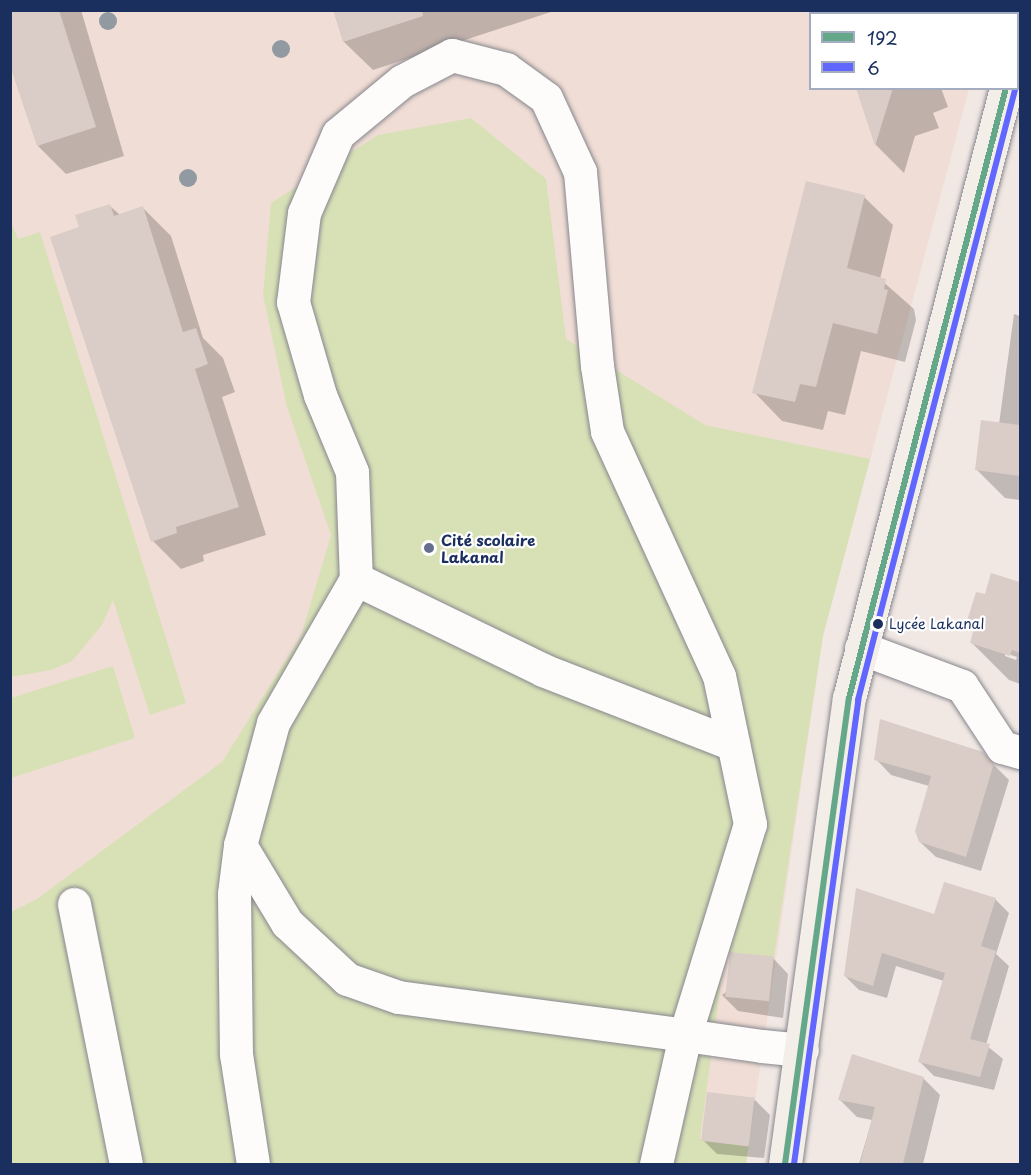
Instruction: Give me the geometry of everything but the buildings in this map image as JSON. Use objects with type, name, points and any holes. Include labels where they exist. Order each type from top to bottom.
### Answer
[{"type":"main road","points":[[785,1164],[849,698],[1005,90]]},
{"type":"lane","points":[[253,1164],[236,1054],[234,894],[240,844],[273,723],[356,579],[352,472],[320,395],[293,302],[304,213],[338,134],[402,81],[452,55],[506,69],[546,98],[580,172],[597,366],[607,431],[719,676],[750,824],[685,1035],[656,1164]]},
{"type":"lane","points":[[356,579],[543,670],[733,744]]},
{"type":"lane","points":[[861,648],[963,686],[1002,747],[1020,753]]},
{"type":"lane","points":[[240,844],[287,923],[347,979],[398,997],[802,1050]]},
{"type":"lane","points":[[74,904],[126,1164]]},
{"type":"shaded area","name":"Cité scolaire Lakanal","points":[[10,11],[990,11],[809,12],[809,90],[969,90],[823,636],[746,1164],[11,1164]]},
{"type":"green space","points":[[471,118],[546,179],[566,339],[705,425],[870,459],[823,636],[774,957],[725,952],[700,1139],[749,1144],[746,1164],[11,1164],[11,912],[37,899],[222,762],[301,636],[331,535],[287,407],[263,295],[271,203],[378,135]]},
{"type":"green space","points":[[10,220],[18,239],[40,232],[186,703],[150,715],[113,600],[102,625],[72,661],[51,670],[11,677]]},
{"type":"green space","points":[[113,666],[135,738],[11,778],[11,698]]},
{"type":"transit line","name":"192","points":[[785,1164],[849,698],[1005,90]]},
{"type":"transit line","name":"6","points":[[794,1164],[858,700],[1015,90]]},
{"type":"place","name":"Cité scolaire Lakanal","points":[[429,548]]},
{"type":"place","name":"Lycée Lakanal","points":[[878,624]]}]
